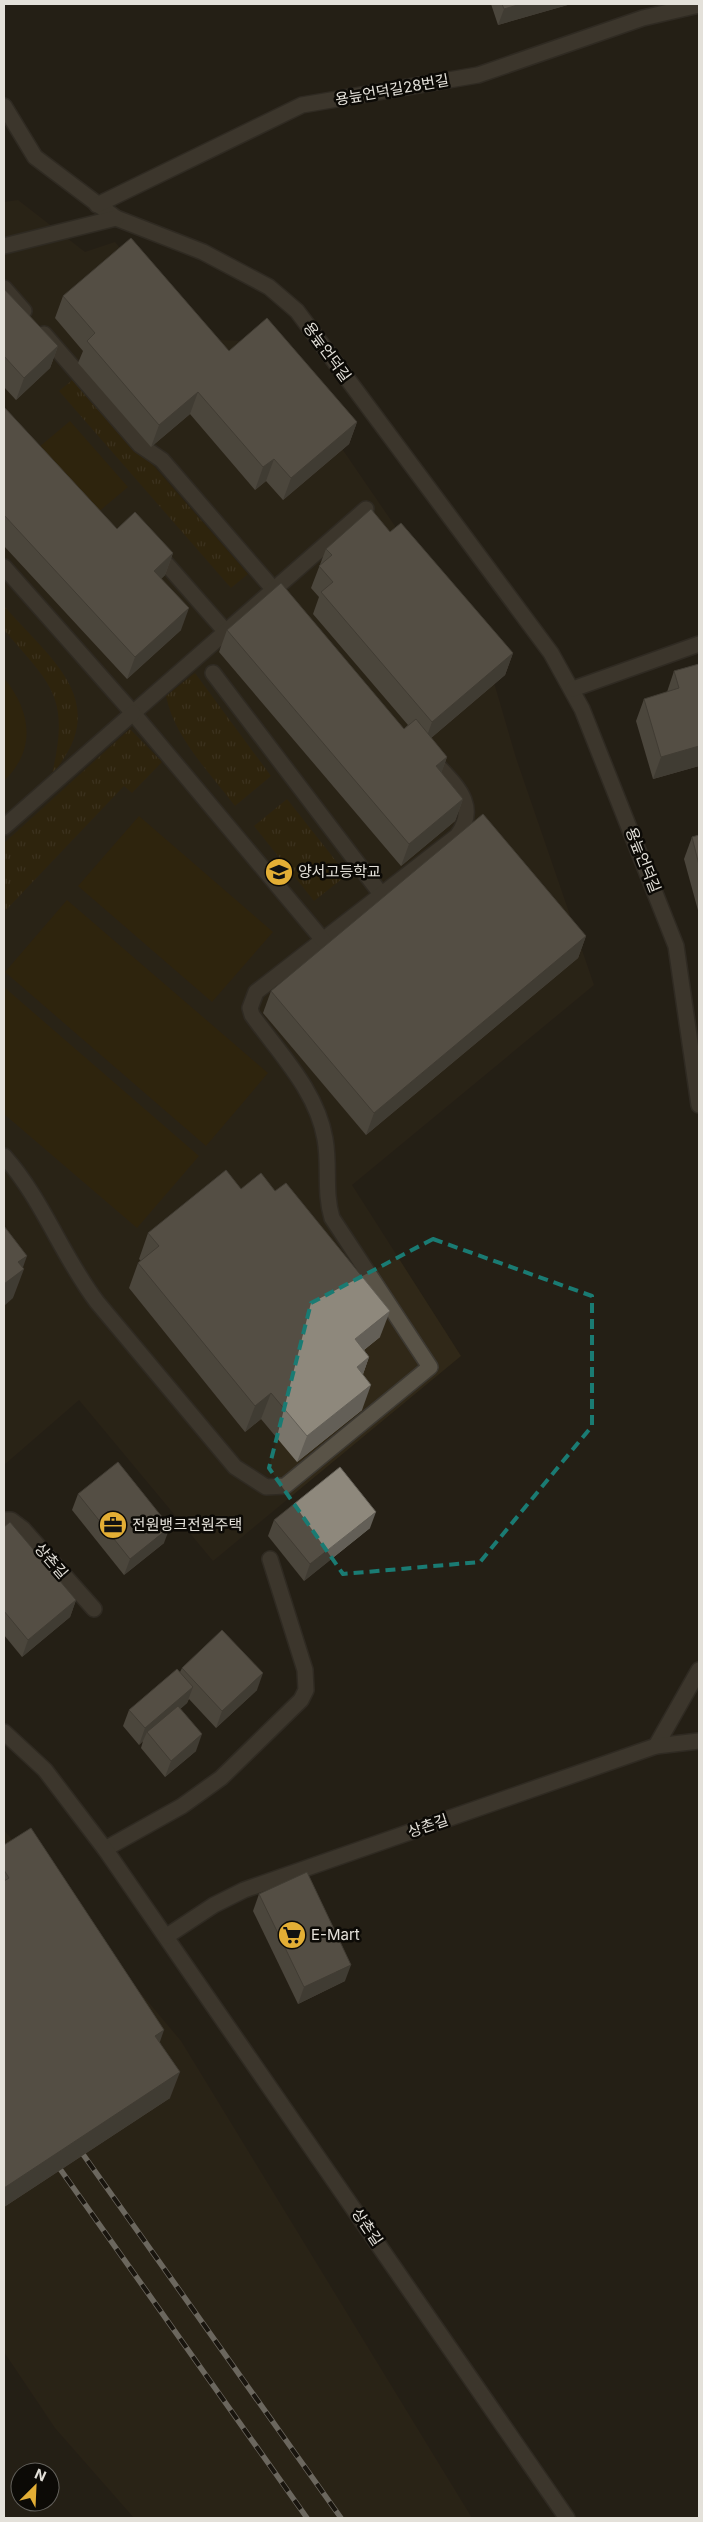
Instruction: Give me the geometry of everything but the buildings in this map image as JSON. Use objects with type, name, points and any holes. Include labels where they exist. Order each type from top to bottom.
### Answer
[{"type":"street","name":"용늪언덕길28번길","points":[[97,205],[302,105],[478,75],[643,18],[699,5]]},
{"type":"street","name":"용늪언덕길","points":[[4,106],[35,156],[97,205],[116,218],[203,252],[269,287],[297,311],[551,653],[573,689],[661,904],[676,946],[695,1038],[699,1105]]},
{"type":"street","points":[[4,246],[116,218]]},
{"type":"street","points":[[4,288],[140,445],[162,460],[299,620]]},
{"type":"street","points":[[4,827],[366,509]]},
{"type":"street","points":[[147,542],[226,632]]},
{"type":"street","points":[[4,567],[133,712],[323,940]]},
{"type":"street","points":[[573,689],[699,644]]},
{"type":"street","points":[[213,674],[381,894]]},
{"type":"street","points":[[4,1156],[18,1172],[41,1208],[78,1277],[235,1467],[266,1487],[285,1486],[430,1367],[332,1218],[327,1203],[325,1139],[310,1094],[252,1016],[250,1008],[256,992],[458,836],[467,818],[468,809],[465,800],[422,748]]},
{"type":"street","name":"상촌길","points":[[4,1520],[11,1520],[23,1529],[94,1610]]},
{"type":"street","points":[[105,1849],[182,1806],[220,1778],[301,1700],[306,1690],[305,1670],[270,1559]]},
{"type":"street","points":[[656,1746],[699,1670]]},
{"type":"street","name":"상촌길","points":[[4,1732],[45,1770],[105,1849],[167,1936],[567,2518]]},
{"type":"street","name":"상촌길","points":[[167,1936],[214,1905],[244,1890],[656,1746],[699,1741]]},
{"type":"highlighted area","points":[[433,1239],[592,1296],[592,1426],[480,1562],[343,1574],[269,1468],[311,1303]]},
{"type":"shaded area","name":"양서고등학교","points":[[18,200],[85,252],[115,242],[196,339],[269,342],[488,662],[516,758],[594,985],[352,1185],[461,1356],[213,1561],[79,1400],[4,1465],[4,202]]},
{"type":"shaded area","points":[[4,1830],[181,2041],[472,2518],[134,2518],[55,2428],[4,2352]]},
{"type":"green space","points":[[76,377],[248,574],[231,588],[59,391]]},
{"type":"green space","points":[[70,421],[128,487],[90,519],[32,453]]},
{"type":"green space","points":[[4,606],[56,664],[69,683],[76,703],[77,725],[70,748],[52,774],[59,726],[53,694],[34,665],[4,630]]},
{"type":"green space","points":[[195,673],[271,776],[235,806],[194,754],[170,711],[166,696]]},
{"type":"green space","points":[[4,678],[20,704],[27,730],[22,756],[15,769],[4,781]]},
{"type":"green space","points":[[130,729],[162,762],[132,793],[124,786],[6,910],[4,908],[4,843]]},
{"type":"green space","points":[[287,799],[347,875],[314,901],[254,826]]},
{"type":"green space","points":[[139,816],[273,932],[212,1002],[78,886]]},
{"type":"green space","points":[[67,900],[268,1073],[206,1146],[5,972]]},
{"type":"green space","points":[[4,987],[199,1156],[137,1228],[4,1114]]},
{"type":"railway","points":[[75,2143],[341,2518]]},
{"type":"railway","points":[[53,2159],[307,2518]]},
{"type":"place","name":"양서고등학교","points":[[279,872]]},
{"type":"place","name":"전원뱅크전원주택","points":[[113,1525]]},
{"type":"place","name":"E-Mart","points":[[292,1935]]}]
